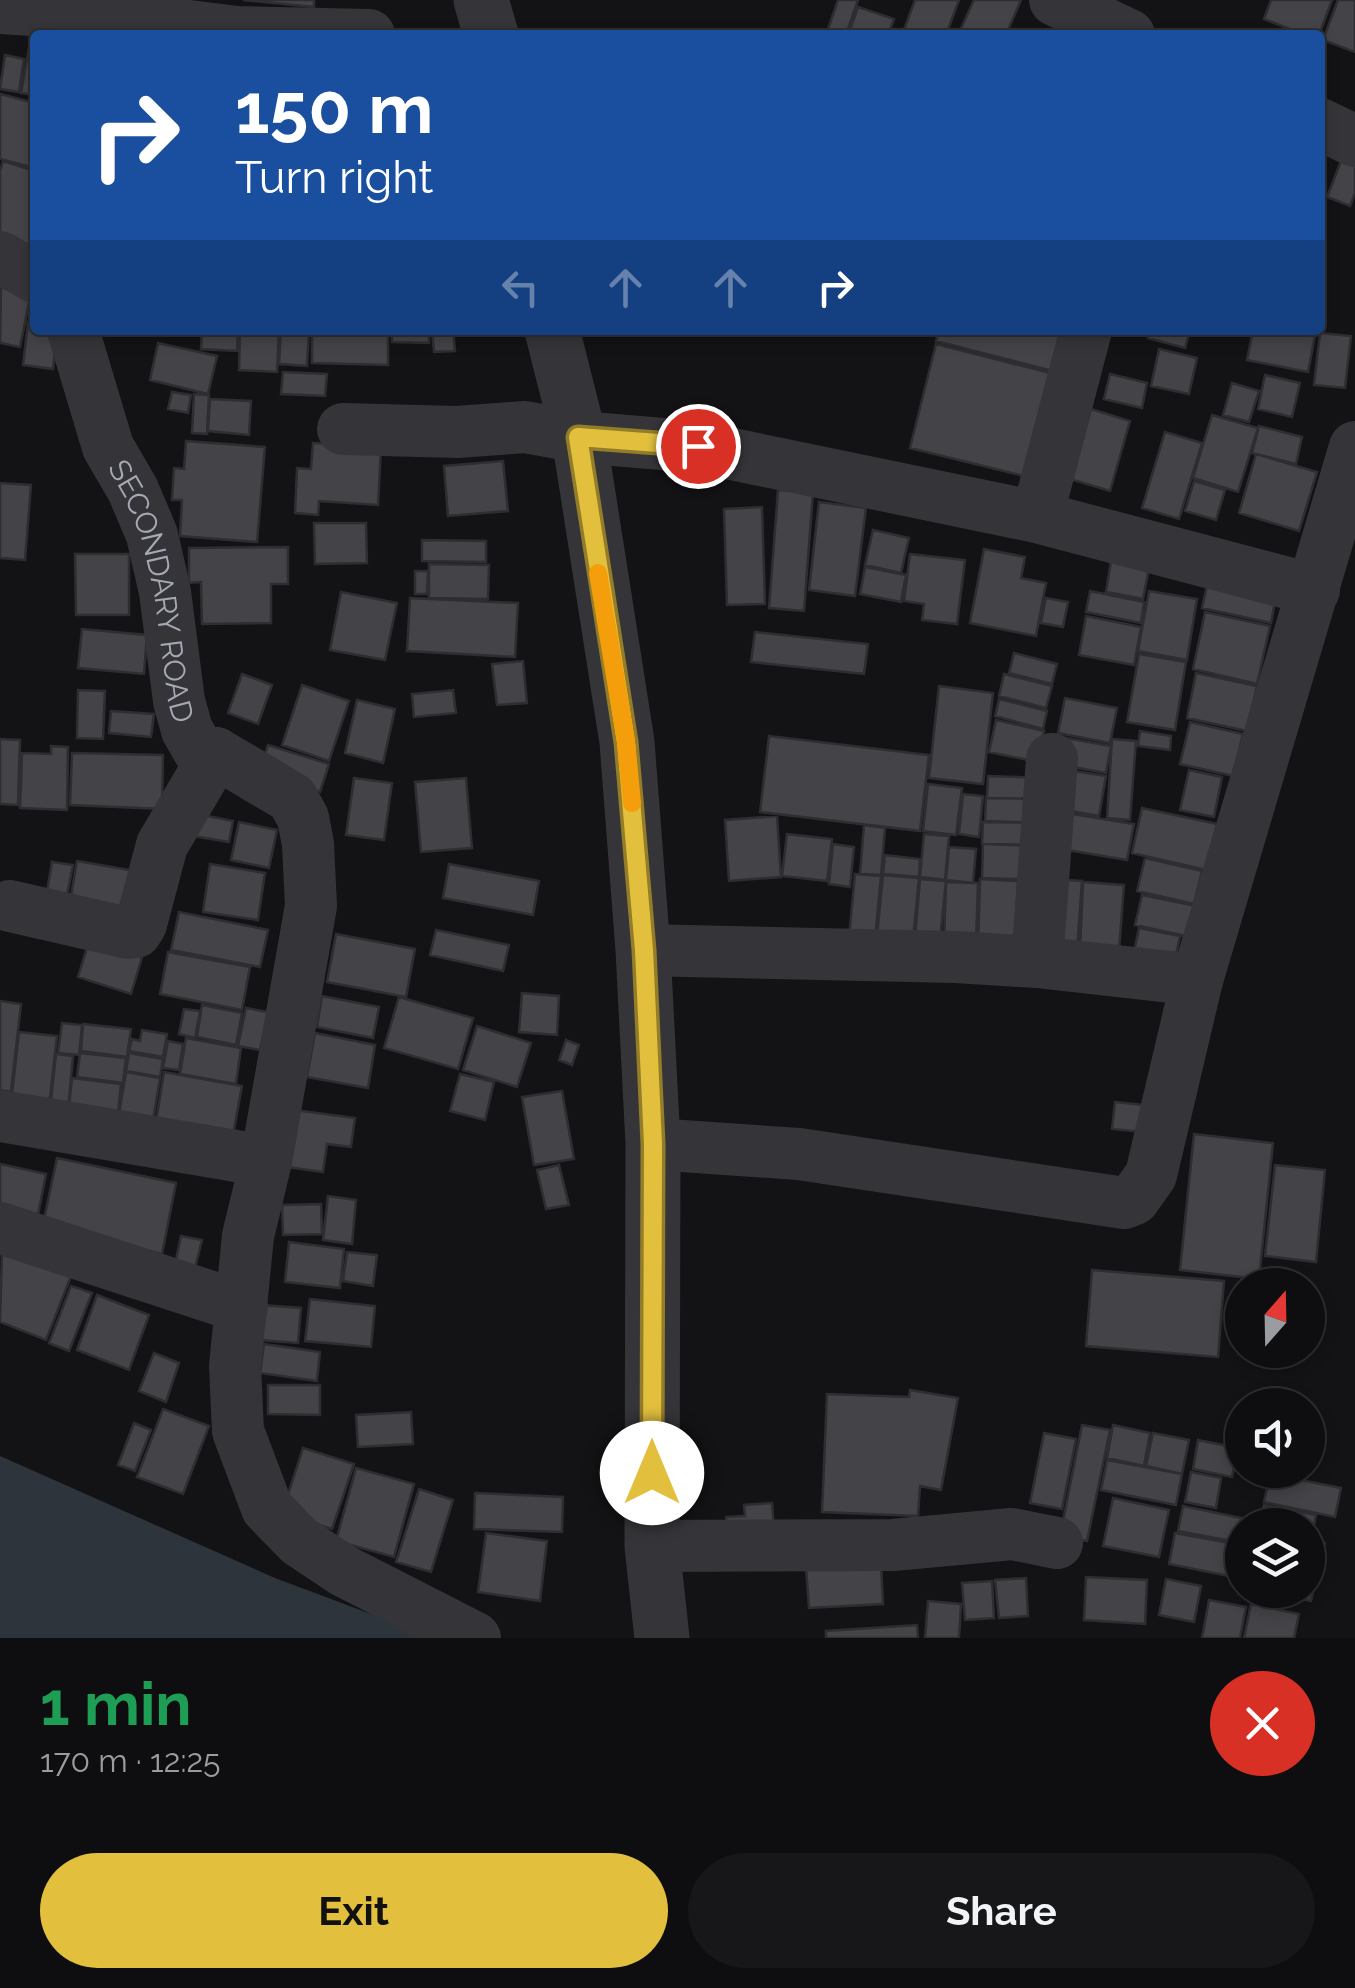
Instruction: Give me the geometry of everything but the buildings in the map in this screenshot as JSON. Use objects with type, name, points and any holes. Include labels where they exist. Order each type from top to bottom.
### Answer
[{"type":"street","points":[[338,30],[356,18],[368,0]]},
{"type":"street","points":[[480,0],[489,30]]},
{"type":"street","points":[[1055,0],[1119,30]]},
{"type":"street","points":[[0,8],[92,14],[221,30]]},
{"type":"street","points":[[1325,126],[1355,140]]},
{"type":"street","points":[[0,257],[30,273]]},
{"type":"street","name":"SECONDARY ROAD","points":[[75,335],[108,447],[133,490],[156,550],[178,701],[187,730],[198,751],[216,753],[292,798],[304,818],[311,906],[266,1161]]},
{"type":"street","points":[[553,335],[578,437],[626,742],[644,950],[653,1144],[652,1546],[662,1638]]},
{"type":"street","points":[[1037,517],[1085,335]]},
{"type":"street","points":[[342,429],[457,432],[525,427],[578,437],[698,446],[1037,517],[1314,590]]},
{"type":"street","points":[[653,1144],[799,1154],[1124,1203],[1134,1199],[1151,1175],[1197,980],[1355,447]]},
{"type":"street","points":[[10,906],[136,932],[162,846],[216,753]]},
{"type":"street","points":[[1037,962],[1052,760]]},
{"type":"street","points":[[644,950],[1037,962],[1197,980]]},
{"type":"street","points":[[0,1116],[266,1161],[248,1236],[234,1366],[238,1431],[268,1508],[299,1540],[344,1571],[475,1638]]},
{"type":"street","points":[[0,1228],[242,1307]]},
{"type":"street","points":[[652,1546],[893,1545],[1012,1534],[1057,1542]]},
{"type":"shaded area","points":[[0,1456],[275,1578],[435,1638],[0,1638]]},
{"type":"slow traffic","points":[[598,573],[632,803]]},
{"type":"route","points":[[652,1473],[653,1144],[644,950],[626,742],[578,437],[698,446]]}]
